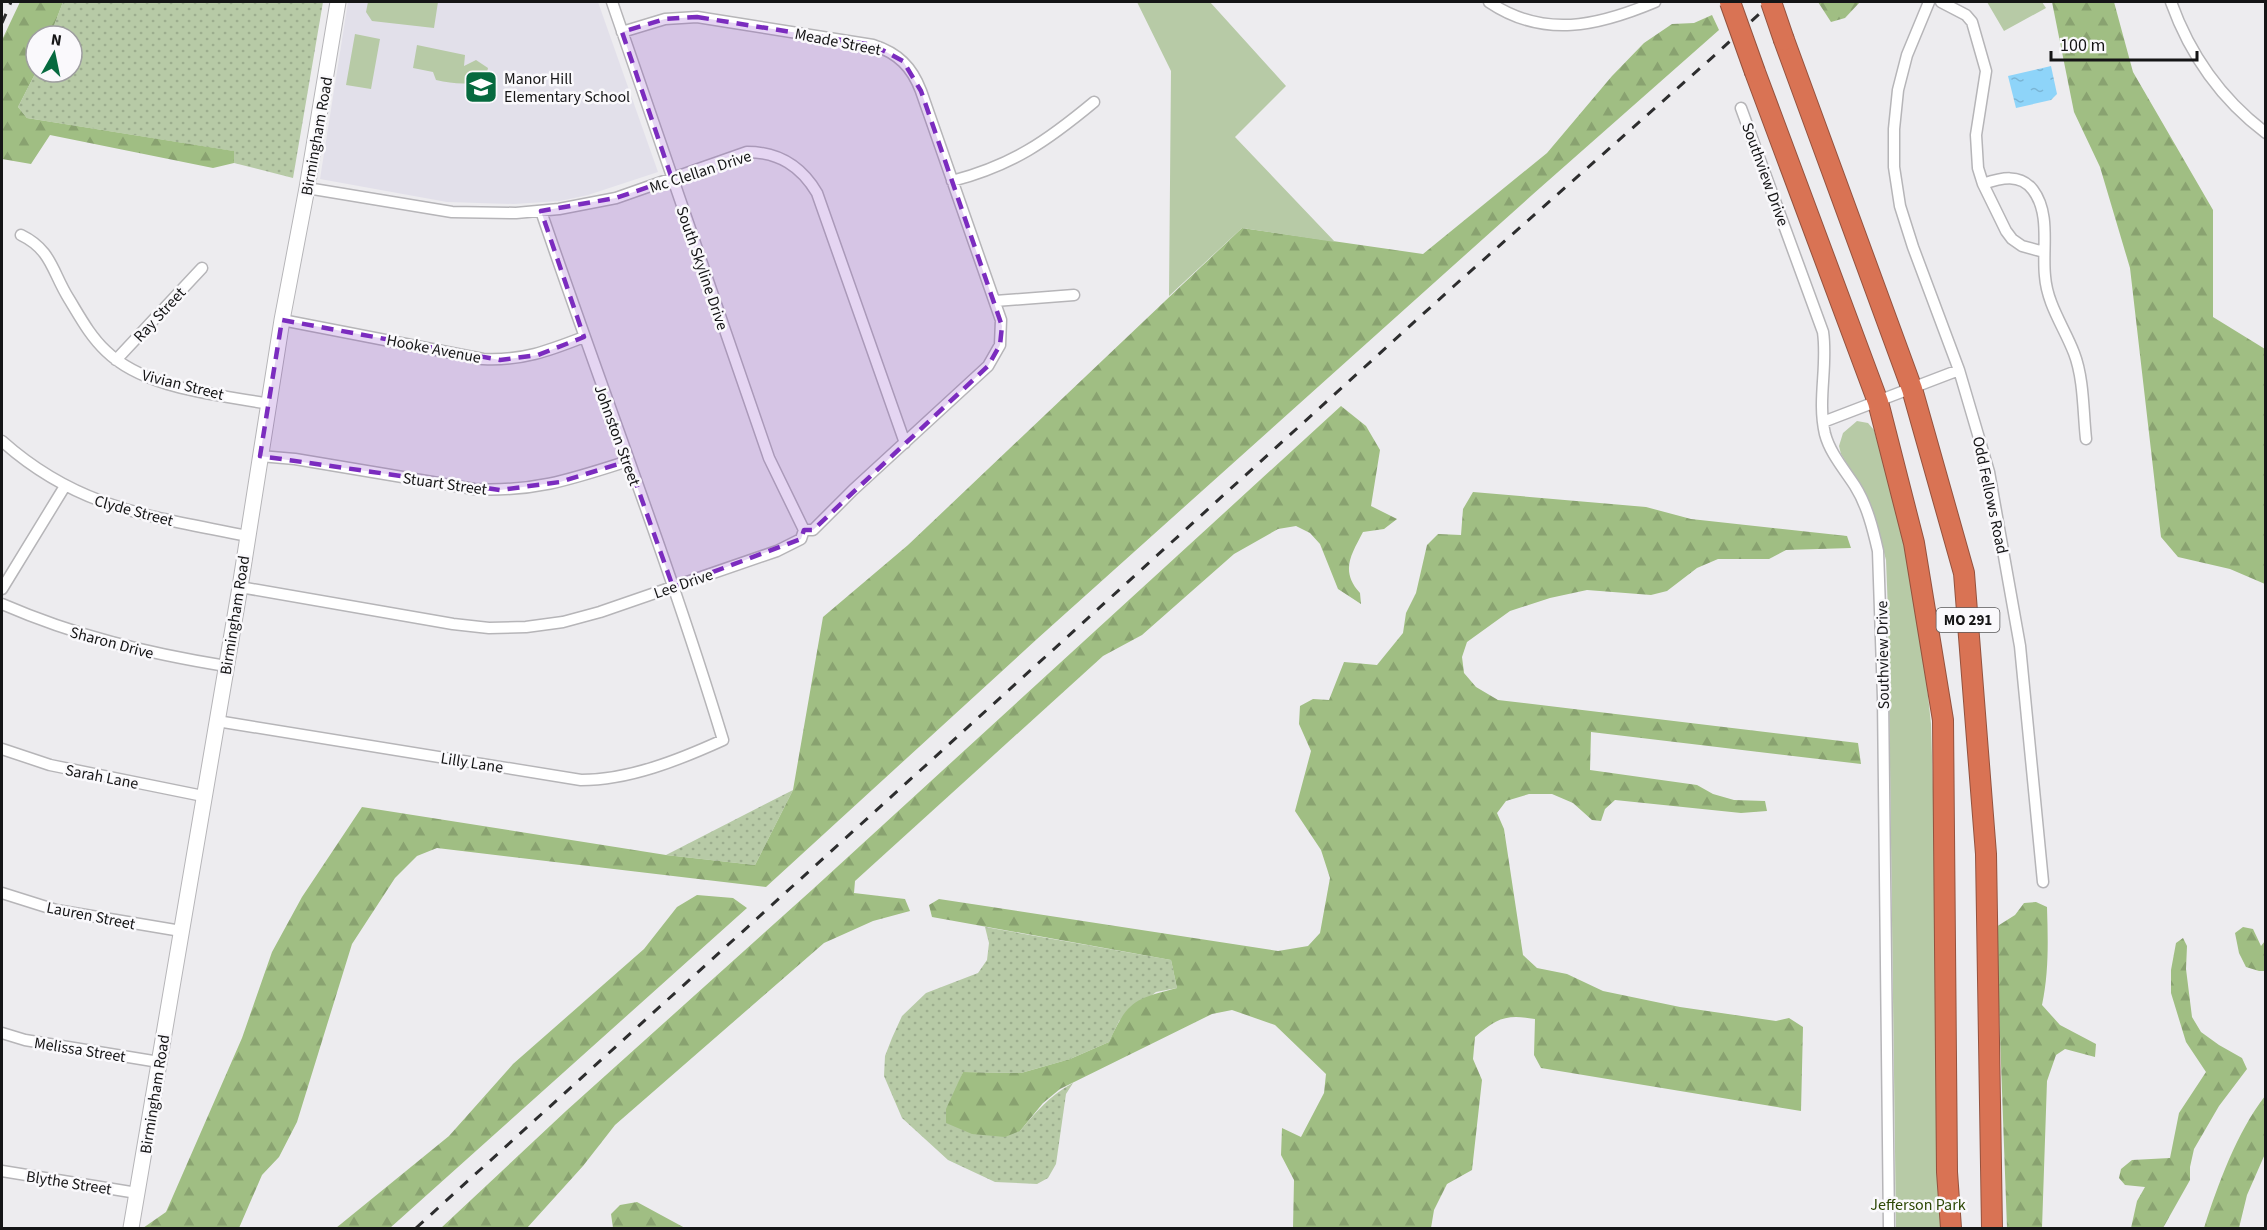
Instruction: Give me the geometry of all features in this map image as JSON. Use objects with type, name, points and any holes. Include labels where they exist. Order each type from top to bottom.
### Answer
[{"type":"highway","name":"MO 291","points":[[1730,2],[1878,402],[1914,543],[1943,720],[1947,1172],[1951,1228]]},
{"type":"highway","name":"MO 291","points":[[1771,2],[1912,389],[1964,573],[1986,854],[1992,1228]]},
{"type":"street","name":"Birmingham Road","points":[[131,1228],[240,587],[282,320],[338,2]]},
{"type":"street","name":"South Skyline Drive","points":[[612,2],[769,458],[804,530]]},
{"type":"street","points":[[1489,2],[1510,14],[1529,21],[1568,26],[1607,20],[1655,2]]},
{"type":"street","name":"Odd Fellows Road","points":[[1929,2],[1907,55],[1898,90],[1894,168],[1900,206],[1959,370],[1989,472],[2020,646],[2043,882]]},
{"type":"street","points":[[1941,2],[1966,15],[1972,22],[1986,70],[1976,135],[1978,168],[1983,184],[2012,239],[2022,246],[2044,252]]},
{"type":"street","points":[[2171,2],[2192,51],[2206,74],[2226,98],[2265,133]]},
{"type":"street","name":"Meade Street","points":[[622,32],[665,19],[697,17],[873,45],[886,49],[903,61],[916,78],[995,301]]},
{"type":"street","points":[[952,181],[998,167],[1015,159],[1055,134],[1094,102]]},
{"type":"street","name":"Southview Drive","points":[[1741,108],[1819,318],[1825,343],[1821,404],[1830,448],[1858,493],[1874,532],[1878,551],[1883,687],[1889,1228]]},
{"type":"street","name":"Mc Clellan Drive","points":[[307,188],[452,213],[541,211],[616,198],[747,152],[772,155],[794,165],[803,173],[817,193],[905,443]]},
{"type":"street","points":[[1983,184],[2009,177],[2025,183],[2037,197],[2043,215],[2044,275],[2050,301],[2075,354],[2079,368],[2086,439]]},
{"type":"street","name":"Johnston Street","points":[[541,211],[698,658],[723,740]]},
{"type":"street","name":"Vivian Street","points":[[21,235],[36,242],[42,248],[59,283],[88,330],[116,360],[133,372],[158,382],[268,404]]},
{"type":"street","name":"Ray Street","points":[[116,360],[202,268]]},
{"type":"street","points":[[995,301],[1074,295]]},
{"type":"street","name":"Lee Drive","points":[[240,587],[453,624],[489,628],[526,627],[563,622],[777,551],[801,539],[804,530],[813,530],[852,490],[988,366],[1000,345],[1002,332],[995,301]]},
{"type":"street","name":"Hooke Avenue","points":[[282,320],[483,359],[500,360],[538,355],[584,337]]},
{"type":"street","points":[[1823,422],[1959,370]]},
{"type":"street","name":"Clyde Street","points":[[2,441],[34,467],[65,486],[101,503],[247,536]]},
{"type":"street","name":"Stuart Street","points":[[260,456],[295,459],[466,488],[500,490],[542,486],[628,461]]},
{"type":"street","points":[[2,590],[65,486]]},
{"type":"street","name":"Sharon Drive","points":[[2,604],[72,631],[122,647],[226,666]]},
{"type":"street","name":"Lilly Lane","points":[[216,721],[581,780],[619,777],[702,750],[723,740]]},
{"type":"street","name":"Sarah Lane","points":[[2,749],[74,771],[203,796]]},
{"type":"street","name":"Lauren Street","points":[[2,893],[56,910],[181,931]]},
{"type":"street","name":"Melissa Street","points":[[2,1033],[25,1040],[159,1062]]},
{"type":"street","name":"Blythe Street","points":[[2,1171],[137,1193]]},
{"type":"highlighted area","points":[[697,17],[873,45],[903,61],[921,91],[995,301],[1002,326],[1000,345],[988,366],[813,530],[804,530],[801,539],[673,587],[628,461],[560,482],[500,490],[260,456],[282,320],[500,360],[538,355],[584,337],[541,211],[616,198],[672,179],[622,32],[665,19]]},
{"type":"shaded area","name":"Manor Hill Elementary School","points":[[348,2],[598,2],[658,172],[588,195],[560,201],[514,204],[447,202],[320,179]]},
{"type":"green space","points":[[20,2],[63,2],[55,24],[24,24],[24,84],[30,84],[18,107],[27,118],[234,151],[234,163],[213,168],[50,135],[31,164],[2,159],[2,40]]},
{"type":"green space","points":[[63,2],[323,2],[293,178],[234,163],[233,151],[27,118],[18,107],[30,84],[84,84],[84,24],[55,24]]},
{"type":"green space","points":[[368,2],[438,2],[434,28],[372,21],[366,12]]},
{"type":"green space","points":[[1137,2],[1210,2],[1286,86],[1235,137],[1335,242],[1242,228],[1169,296],[1171,71]]},
{"type":"green space","points":[[1818,2],[1860,2],[1845,18],[1831,22]]},
{"type":"green space","points":[[1987,2],[2042,2],[2046,8],[2004,31]]},
{"type":"green space","points":[[2052,2],[2114,2],[2133,72],[2213,210],[2213,317],[2265,349],[2265,584],[2230,569],[2178,557],[2161,537],[2130,268],[2100,167],[2074,112]]},
{"type":"green space","points":[[1712,15],[1719,30],[1037,639],[766,887],[437,848],[417,856],[395,878],[352,944],[297,1122],[279,1157],[262,1175],[239,1228],[143,1228],[166,1212],[242,1038],[272,952],[302,897],[362,807],[666,855],[755,865],[793,790],[823,617],[908,545],[1242,228],[1423,254],[1547,153],[1612,76],[1644,43],[1672,24],[1694,23]]},
{"type":"green space","points":[[355,34],[380,39],[371,89],[346,85]]},
{"type":"green space","points":[[417,45],[465,55],[464,66],[476,60],[488,68],[485,81],[454,83],[436,80],[433,72],[413,68]]},
{"type":"green space","points":[[1341,406],[1366,426],[1380,450],[1371,506],[1397,519],[1384,529],[1363,532],[1355,548],[1349,570],[1350,577],[1360,593],[1361,604],[1338,589],[1320,544],[1310,533],[1296,526],[1278,529],[1234,554],[1142,635],[1103,656],[855,881],[854,893],[905,899],[910,911],[873,921],[824,943],[615,1125],[583,1166],[527,1228],[441,1228],[566,1111],[813,889]]},
{"type":"green space","name":"Jefferson Park","points":[[1857,421],[1868,423],[1874,430],[1894,499],[1922,638],[1931,724],[1942,1228],[1896,1228],[1886,560],[1875,518],[1839,446],[1843,433]]},
{"type":"green space","points":[[1473,492],[1646,507],[1691,519],[1847,536],[1851,548],[1786,550],[1769,559],[1718,559],[1697,568],[1667,591],[1651,595],[1587,590],[1550,598],[1510,611],[1467,642],[1462,657],[1464,673],[1476,687],[1498,700],[1858,743],[1861,764],[1591,732],[1590,770],[1697,785],[1713,794],[1734,800],[1765,801],[1767,811],[1741,813],[1615,800],[1605,809],[1601,821],[1592,820],[1573,803],[1552,794],[1529,794],[1506,801],[1497,813],[1504,829],[1523,955],[1537,968],[1567,974],[1603,991],[1680,1007],[1776,1021],[1789,1018],[1803,1027],[1801,1111],[1541,1068],[1534,1055],[1535,1019],[1509,1017],[1502,1019],[1475,1037],[1473,1059],[1482,1080],[1472,1170],[1447,1184],[1434,1210],[1431,1228],[1293,1228],[1294,1180],[1281,1155],[1282,1128],[1301,1137],[1324,1093],[1326,1074],[1275,1025],[1232,1010],[1212,1014],[1060,1089],[1043,1103],[1020,1131],[1005,1137],[972,1134],[946,1123],[946,1109],[963,1072],[1021,1073],[1070,1059],[1109,1042],[1122,1017],[1134,1003],[1151,995],[1177,988],[1171,960],[932,917],[929,905],[939,899],[1278,951],[1308,946],[1320,933],[1330,878],[1321,850],[1295,811],[1311,751],[1299,724],[1300,706],[1313,699],[1329,700],[1344,662],[1377,665],[1403,633],[1406,613],[1416,593],[1427,545],[1438,534],[1461,535],[1463,509]]},
{"type":"green space","points":[[793,790],[755,865],[666,855]]},
{"type":"green space","points":[[697,895],[733,898],[747,908],[390,1228],[336,1228],[449,1136],[513,1064],[644,949],[677,907]]},
{"type":"green space","points":[[2036,902],[2047,907],[2047,968],[2042,1005],[2060,1025],[2096,1044],[2095,1057],[2065,1049],[2056,1055],[2047,1081],[2042,1228],[2007,1228],[1996,927],[2015,915],[2024,903]]},
{"type":"green space","points":[[985,927],[1171,960],[1177,988],[1156,992],[1119,1021],[1109,1042],[1070,1059],[1021,1073],[963,1072],[958,1086],[1020,1131],[1050,1098],[1073,1083],[1066,1094],[1056,1164],[1048,1178],[1037,1184],[995,1182],[948,1160],[902,1118],[884,1076],[885,1056],[902,1016],[926,993],[978,973],[987,960],[989,943]]},
{"type":"green space","points":[[2243,927],[2253,929],[2261,946],[2265,941],[2265,971],[2246,967],[2239,953],[2235,933]]},
{"type":"green space","points":[[2183,938],[2187,946],[2186,969],[2192,1017],[2201,1032],[2242,1058],[2247,1069],[2219,1106],[2194,1149],[2190,1180],[2163,1228],[2131,1228],[2137,1201],[2145,1187],[2125,1185],[2119,1178],[2121,1169],[2132,1160],[2170,1158],[2179,1113],[2206,1072],[2186,1042],[2171,993],[2171,970],[2176,943]]},
{"type":"green space","points":[[2265,1096],[2265,1154],[2247,1195],[2239,1228],[2204,1228],[2222,1176],[2237,1142]]},
{"type":"green space","points":[[637,1202],[685,1228],[613,1228],[611,1214],[620,1205]]},
{"type":"water","points":[[2051,66],[2057,94],[2051,100],[2016,108],[2008,76]]},
{"type":"railway","points":[[2,23],[11,2]]},
{"type":"railway","points":[[416,1228],[1455,285],[1772,2]]},
{"type":"place","name":"Manor Hill Elementary School","points":[[481,87]]}]
